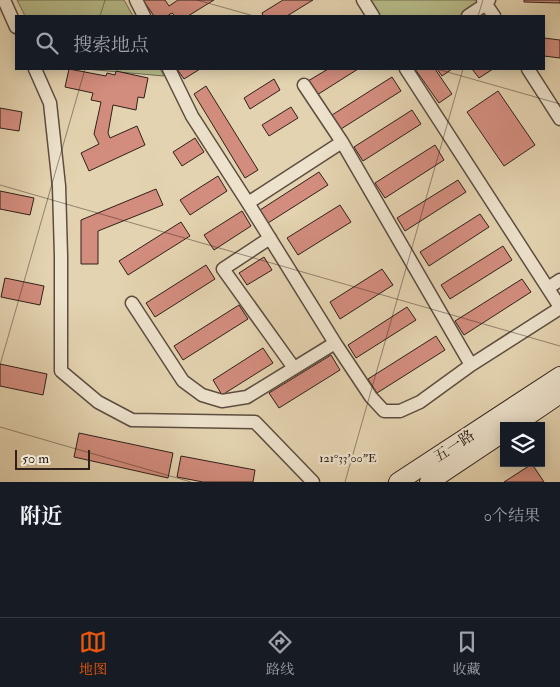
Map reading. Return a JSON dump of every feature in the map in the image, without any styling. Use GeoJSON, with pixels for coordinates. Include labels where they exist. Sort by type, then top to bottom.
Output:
{"type":"FeatureCollection","features":[{"type":"Feature","properties":{"kind":"main road","name":"五一路"},"geometry":{"type":"LineString","coordinates":[[398,482],[560,376]]}},
{"type":"Feature","properties":{"kind":"main road"},"geometry":{"type":"LineString","coordinates":[[518,422],[560,394]]}},
{"type":"Feature","properties":{"kind":"main road","name":"五一路"},"geometry":{"type":"LineString","coordinates":[[429,482],[500,435]]}},
{"type":"Feature","properties":{"kind":"street"},"geometry":{"type":"LineString","coordinates":[[4,0],[15,25]]}},
{"type":"Feature","properties":{"kind":"street"},"geometry":{"type":"LineString","coordinates":[[136,0],[144,15]]}},
{"type":"Feature","properties":{"kind":"street"},"geometry":{"type":"LineString","coordinates":[[363,0],[372,15]]}},
{"type":"Feature","properties":{"kind":"street"},"geometry":{"type":"LineString","coordinates":[[469,15],[486,1],[493,15]]}},
{"type":"Feature","properties":{"kind":"street"},"geometry":{"type":"LineString","coordinates":[[35,70],[50,103],[59,186],[61,371],[98,402],[132,420],[255,422],[313,482]]}},
{"type":"Feature","properties":{"kind":"street"},"geometry":{"type":"LineString","coordinates":[[169,70],[192,116],[370,398],[384,411],[400,410],[420,402],[470,365],[560,308],[407,70]]}},
{"type":"Feature","properties":{"kind":"street"},"geometry":{"type":"LineString","coordinates":[[529,70],[560,119]]}},
{"type":"Feature","properties":{"kind":"street"},"geometry":{"type":"LineString","coordinates":[[304,85],[342,142],[470,365]]}},
{"type":"Feature","properties":{"kind":"street"},"geometry":{"type":"LineString","coordinates":[[248,203],[342,142]]}},
{"type":"Feature","properties":{"kind":"street"},"geometry":{"type":"LineString","coordinates":[[270,238],[224,269],[294,368]]}},
{"type":"Feature","properties":{"kind":"street"},"geometry":{"type":"LineString","coordinates":[[548,288],[560,280]]}},
{"type":"Feature","properties":{"kind":"street"},"geometry":{"type":"LineString","coordinates":[[132,303],[183,381],[202,395],[222,401],[247,397],[335,342]]}},
{"type":"Feature","properties":{"kind":"green space"},"geometry":{"type":"Polygon","coordinates":[[[17,0],[124,0],[132,15],[24,15],[17,0]]]}},
{"type":"Feature","properties":{"kind":"green space"},"geometry":{"type":"Polygon","coordinates":[[[369,0],[477,0],[479,3],[461,15],[379,15],[369,0]]]}},
{"type":"Feature","properties":{"kind":"green space"},"geometry":{"type":"Polygon","coordinates":[[[96,70],[161,70],[164,76],[96,70]]]}},
{"type":"Feature","properties":{"kind":"building"},"geometry":{"type":"Polygon","coordinates":[[[143,0],[165,0],[169,6],[178,0],[214,0],[190,15],[174,15],[172,13],[169,15],[153,15],[143,0]]]}},
{"type":"Feature","properties":{"kind":"building"},"geometry":{"type":"Polygon","coordinates":[[[283,0],[313,0],[289,15],[263,15],[262,13],[283,0]]]}},
{"type":"Feature","properties":{"kind":"building"},"geometry":{"type":"Polygon","coordinates":[[[524,0],[560,0],[560,3],[524,2],[524,0]]]}},
{"type":"Feature","properties":{"kind":"building"},"geometry":{"type":"Polygon","coordinates":[[[545,38],[560,40],[560,58],[545,56],[545,38]]]}},
{"type":"Feature","properties":{"kind":"building"},"geometry":{"type":"Polygon","coordinates":[[[69,70],[106,76],[107,73],[115,75],[116,71],[148,78],[144,98],[138,97],[136,110],[113,105],[108,133],[110,138],[137,126],[145,145],[89,171],[81,153],[99,144],[94,134],[101,102],[91,100],[93,93],[65,87],[69,70]]]}},
{"type":"Feature","properties":{"kind":"building"},"geometry":{"type":"Polygon","coordinates":[[[178,70],[198,70],[184,79],[178,70]]]}},
{"type":"Feature","properties":{"kind":"building"},"geometry":{"type":"Polygon","coordinates":[[[326,70],[356,70],[317,95],[308,81],[326,70]]]}},
{"type":"Feature","properties":{"kind":"building"},"geometry":{"type":"Polygon","coordinates":[[[416,70],[436,70],[452,94],[439,103],[416,70]]]}},
{"type":"Feature","properties":{"kind":"building"},"geometry":{"type":"Polygon","coordinates":[[[438,70],[451,70],[442,76],[438,70]]]}},
{"type":"Feature","properties":{"kind":"building"},"geometry":{"type":"Polygon","coordinates":[[[473,70],[491,70],[479,78],[473,70]]]}},
{"type":"Feature","properties":{"kind":"building"},"geometry":{"type":"Polygon","coordinates":[[[392,77],[401,91],[341,129],[332,115],[392,77]]]}},
{"type":"Feature","properties":{"kind":"building"},"geometry":{"type":"Polygon","coordinates":[[[274,79],[280,90],[250,109],[244,98],[274,79]]]}},
{"type":"Feature","properties":{"kind":"building"},"geometry":{"type":"Polygon","coordinates":[[[206,86],[258,170],[245,178],[194,94],[206,86]]]}},
{"type":"Feature","properties":{"kind":"building"},"geometry":{"type":"Polygon","coordinates":[[[498,91],[535,145],[504,166],[467,112],[498,91]]]}},
{"type":"Feature","properties":{"kind":"building"},"geometry":{"type":"Polygon","coordinates":[[[291,107],[298,118],[269,136],[262,125],[291,107]]]}},
{"type":"Feature","properties":{"kind":"building"},"geometry":{"type":"Polygon","coordinates":[[[0,108],[22,112],[19,131],[0,128],[0,108]]]}},
{"type":"Feature","properties":{"kind":"building"},"geometry":{"type":"Polygon","coordinates":[[[412,110],[421,124],[363,161],[354,147],[412,110]]]}},
{"type":"Feature","properties":{"kind":"building"},"geometry":{"type":"Polygon","coordinates":[[[195,138],[204,152],[182,166],[173,152],[195,138]]]}},
{"type":"Feature","properties":{"kind":"building"},"geometry":{"type":"Polygon","coordinates":[[[435,145],[444,160],[385,198],[375,183],[435,145]]]}},
{"type":"Feature","properties":{"kind":"building"},"geometry":{"type":"Polygon","coordinates":[[[319,172],[328,185],[268,223],[260,210],[319,172]]]}},
{"type":"Feature","properties":{"kind":"building"},"geometry":{"type":"Polygon","coordinates":[[[218,176],[227,191],[190,215],[180,200],[218,176]]]}},
{"type":"Feature","properties":{"kind":"building"},"geometry":{"type":"Polygon","coordinates":[[[458,180],[466,192],[405,231],[397,218],[458,180]]]}},
{"type":"Feature","properties":{"kind":"building"},"geometry":{"type":"Polygon","coordinates":[[[156,189],[163,205],[98,231],[98,264],[81,264],[81,220],[156,189]]]}},
{"type":"Feature","properties":{"kind":"building"},"geometry":{"type":"Polygon","coordinates":[[[0,191],[34,198],[30,215],[0,209],[0,191]]]}},
{"type":"Feature","properties":{"kind":"building"},"geometry":{"type":"Polygon","coordinates":[[[340,205],[351,222],[298,255],[287,238],[340,205]]]}},
{"type":"Feature","properties":{"kind":"building"},"geometry":{"type":"Polygon","coordinates":[[[242,211],[251,226],[214,250],[204,235],[242,211]]]}},
{"type":"Feature","properties":{"kind":"building"},"geometry":{"type":"Polygon","coordinates":[[[480,214],[489,227],[429,266],[420,252],[480,214]]]}},
{"type":"Feature","properties":{"kind":"building"},"geometry":{"type":"Polygon","coordinates":[[[181,222],[190,236],[128,275],[119,261],[181,222]]]}},
{"type":"Feature","properties":{"kind":"building"},"geometry":{"type":"Polygon","coordinates":[[[503,246],[512,260],[450,299],[441,285],[503,246]]]}},
{"type":"Feature","properties":{"kind":"building"},"geometry":{"type":"Polygon","coordinates":[[[264,257],[272,270],[247,285],[239,273],[264,257]]]}},
{"type":"Feature","properties":{"kind":"building"},"geometry":{"type":"Polygon","coordinates":[[[206,265],[215,279],[155,317],[146,303],[206,265]]]}},
{"type":"Feature","properties":{"kind":"building"},"geometry":{"type":"Polygon","coordinates":[[[382,269],[393,285],[340,319],[330,302],[382,269]]]}},
{"type":"Feature","properties":{"kind":"building"},"geometry":{"type":"Polygon","coordinates":[[[5,278],[44,286],[40,305],[1,297],[5,278]]]}},
{"type":"Feature","properties":{"kind":"building"},"geometry":{"type":"Polygon","coordinates":[[[522,279],[531,292],[464,335],[455,321],[522,279]]]}},
{"type":"Feature","properties":{"kind":"building"},"geometry":{"type":"Polygon","coordinates":[[[239,305],[248,319],[183,360],[174,346],[239,305]]]}},
{"type":"Feature","properties":{"kind":"building"},"geometry":{"type":"Polygon","coordinates":[[[407,307],[416,320],[356,358],[348,345],[407,307]]]}},
{"type":"Feature","properties":{"kind":"building"},"geometry":{"type":"Polygon","coordinates":[[[436,336],[445,350],[377,393],[368,379],[436,336]]]}},
{"type":"Feature","properties":{"kind":"building"},"geometry":{"type":"Polygon","coordinates":[[[263,348],[273,363],[222,395],[213,380],[263,348]]]}},
{"type":"Feature","properties":{"kind":"building"},"geometry":{"type":"Polygon","coordinates":[[[331,355],[340,370],[279,408],[269,393],[331,355]]]}},
{"type":"Feature","properties":{"kind":"building"},"geometry":{"type":"Polygon","coordinates":[[[0,364],[47,374],[43,395],[0,386],[0,364]]]}},
{"type":"Feature","properties":{"kind":"building"},"geometry":{"type":"Polygon","coordinates":[[[79,433],[173,453],[168,478],[74,457],[79,433]]]}},
{"type":"Feature","properties":{"kind":"building"},"geometry":{"type":"Polygon","coordinates":[[[181,456],[255,470],[253,482],[203,482],[177,477],[181,456]]]}},
{"type":"Feature","properties":{"kind":"building"},"geometry":{"type":"Polygon","coordinates":[[[527,467],[534,467],[544,482],[504,482],[527,467]]]}}]}
